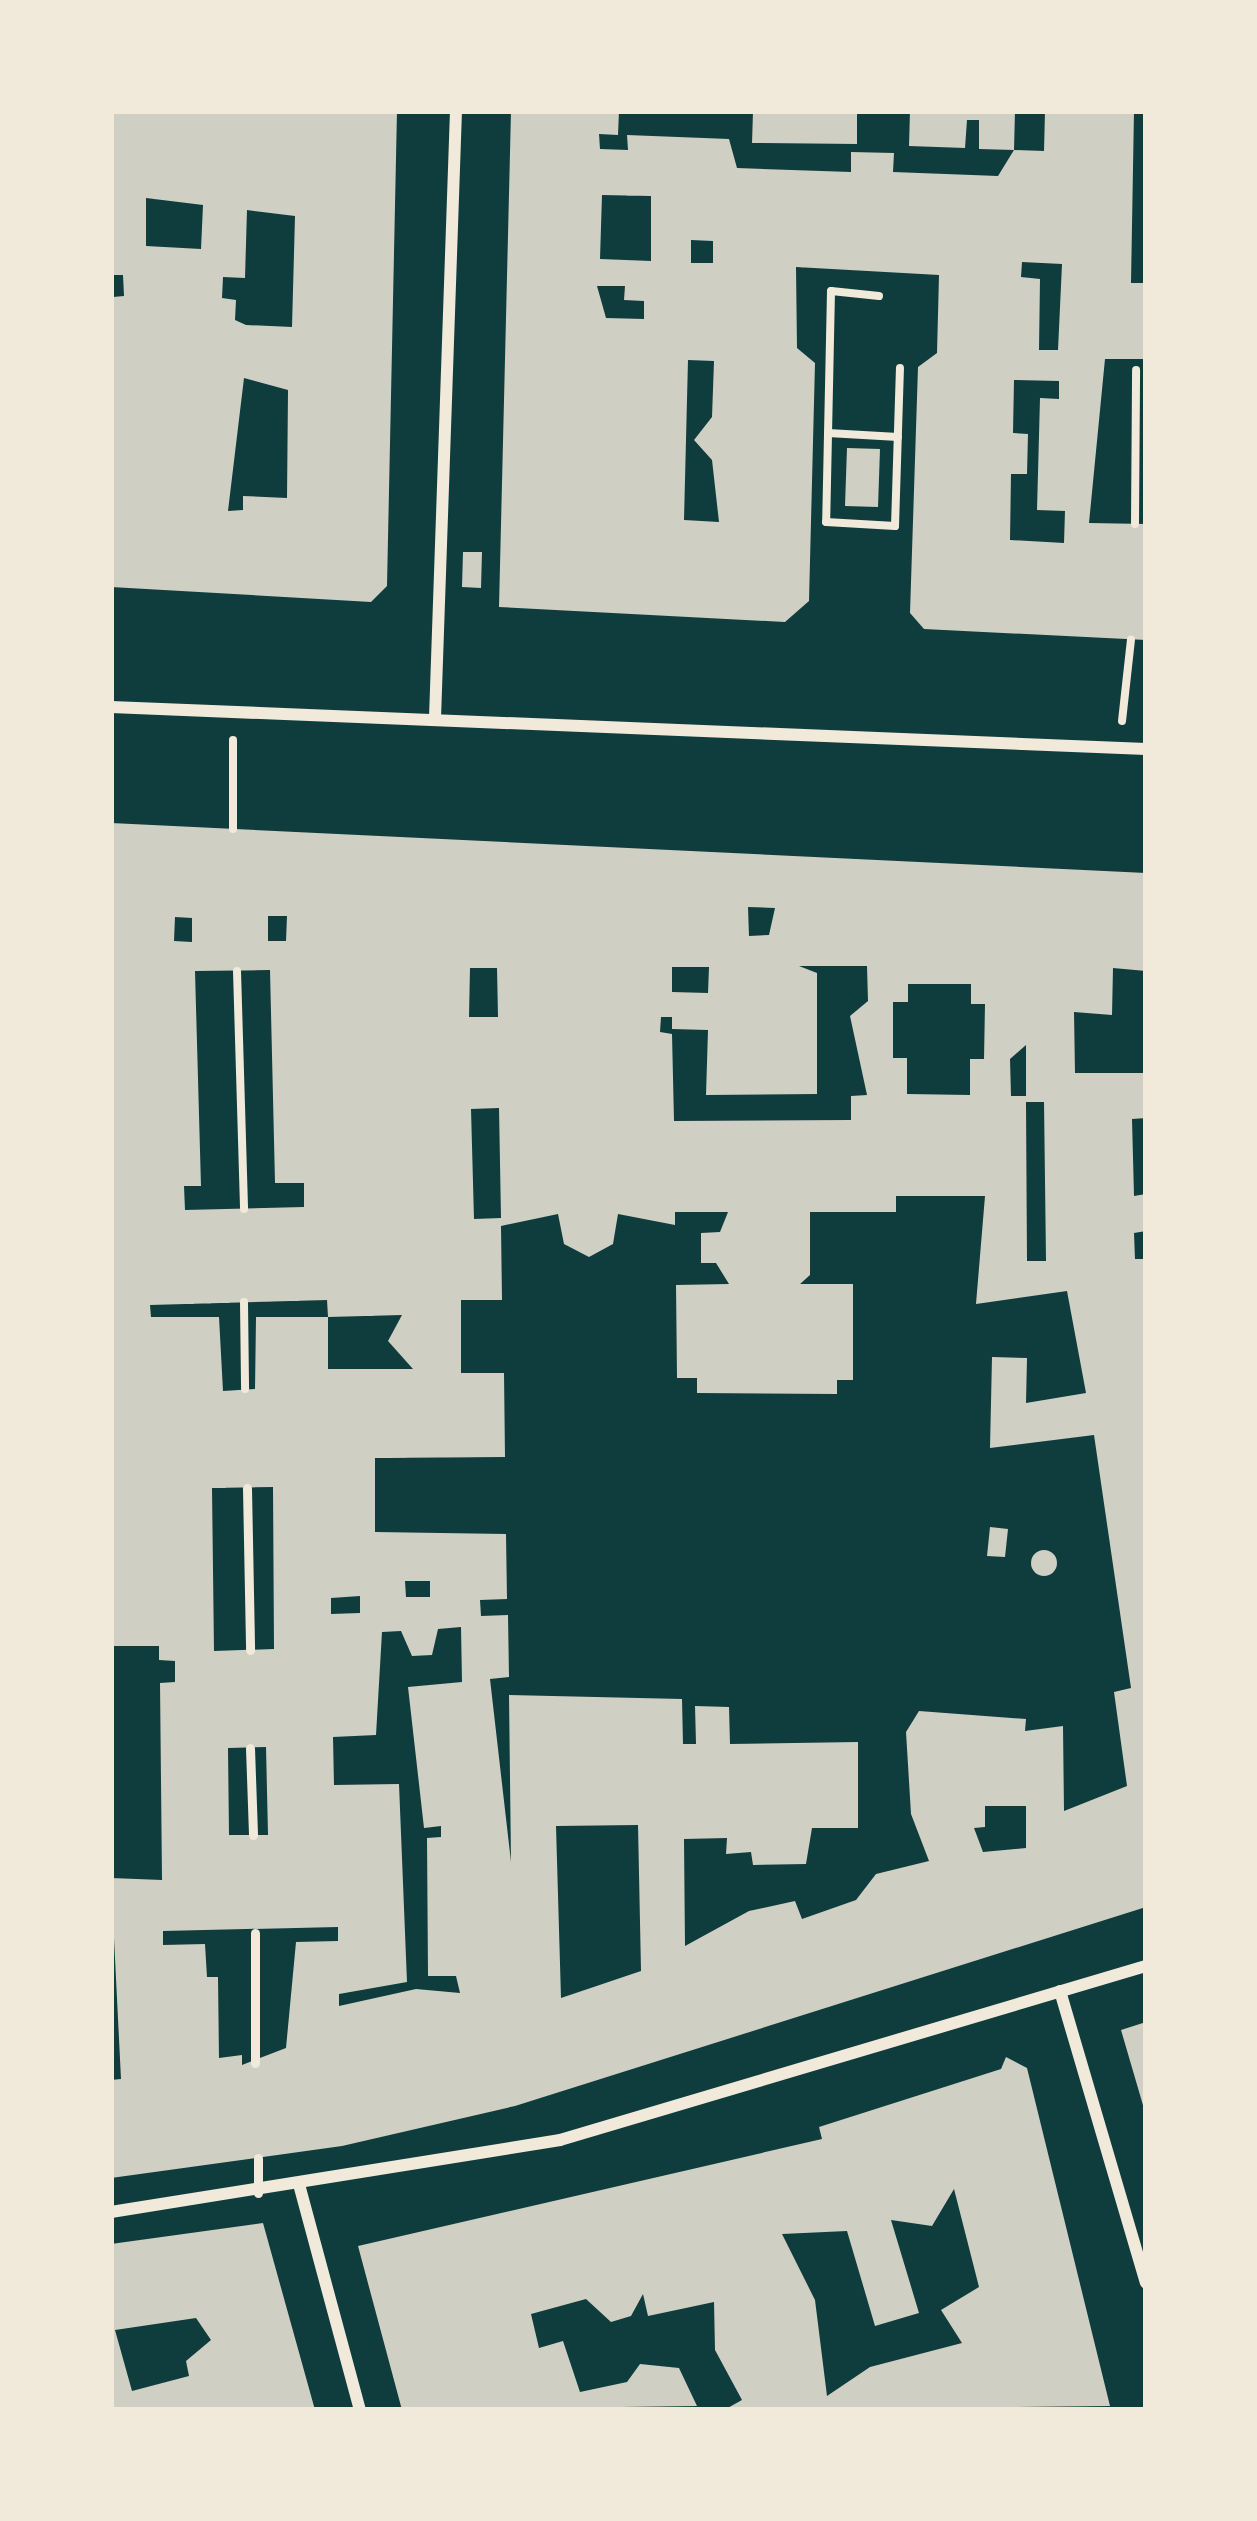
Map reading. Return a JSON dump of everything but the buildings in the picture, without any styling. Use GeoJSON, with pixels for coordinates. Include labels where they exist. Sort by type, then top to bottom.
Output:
{"type":"FeatureCollection","features":[{"type":"Feature","properties":{"kind":"street"},"geometry":{"type":"LineString","coordinates":[[435,718],[456,111]]}},
{"type":"Feature","properties":{"kind":"street"},"geometry":{"type":"LineString","coordinates":[[111,707],[1146,749]]}},
{"type":"Feature","properties":{"kind":"street"},"geometry":{"type":"LineString","coordinates":[[111,2212],[300,2188],[560,2140],[1146,1966]]}},
{"type":"Feature","properties":{"kind":"street"},"geometry":{"type":"LineString","coordinates":[[1060,1991],[1146,2283]]}},
{"type":"Feature","properties":{"kind":"street"},"geometry":{"type":"LineString","coordinates":[[300,2188],[360,2410]]}},
{"type":"Feature","properties":{"kind":"lane"},"geometry":{"type":"LineString","coordinates":[[247,1488],[250,1649]]}},
{"type":"Feature","properties":{"kind":"lane"},"geometry":{"type":"LineString","coordinates":[[250,1748],[253,1835]]}},
{"type":"Feature","properties":{"kind":"lane"},"geometry":{"type":"LineString","coordinates":[[254,1933],[255,2063]]}},
{"type":"Feature","properties":{"kind":"lane"},"geometry":{"type":"LineString","coordinates":[[258,2158],[258,2193]]}},
{"type":"Feature","properties":{"kind":"path"},"geometry":{"type":"LineString","coordinates":[[879,296],[831,292],[826,522],[895,526],[901,368]]}},
{"type":"Feature","properties":{"kind":"path"},"geometry":{"type":"LineString","coordinates":[[1136,370],[1136,524]]}},
{"type":"Feature","properties":{"kind":"path"},"geometry":{"type":"LineString","coordinates":[[828,433],[898,437]]}},
{"type":"Feature","properties":{"kind":"path"},"geometry":{"type":"LineString","coordinates":[[1118,748],[1131,639]]}},
{"type":"Feature","properties":{"kind":"path"},"geometry":{"type":"LineString","coordinates":[[232,714],[233,829]]}},
{"type":"Feature","properties":{"kind":"path"},"geometry":{"type":"LineString","coordinates":[[237,970],[244,1208]]}},
{"type":"Feature","properties":{"kind":"path"},"geometry":{"type":"LineString","coordinates":[[244,1302],[245,1389]]}}]}
